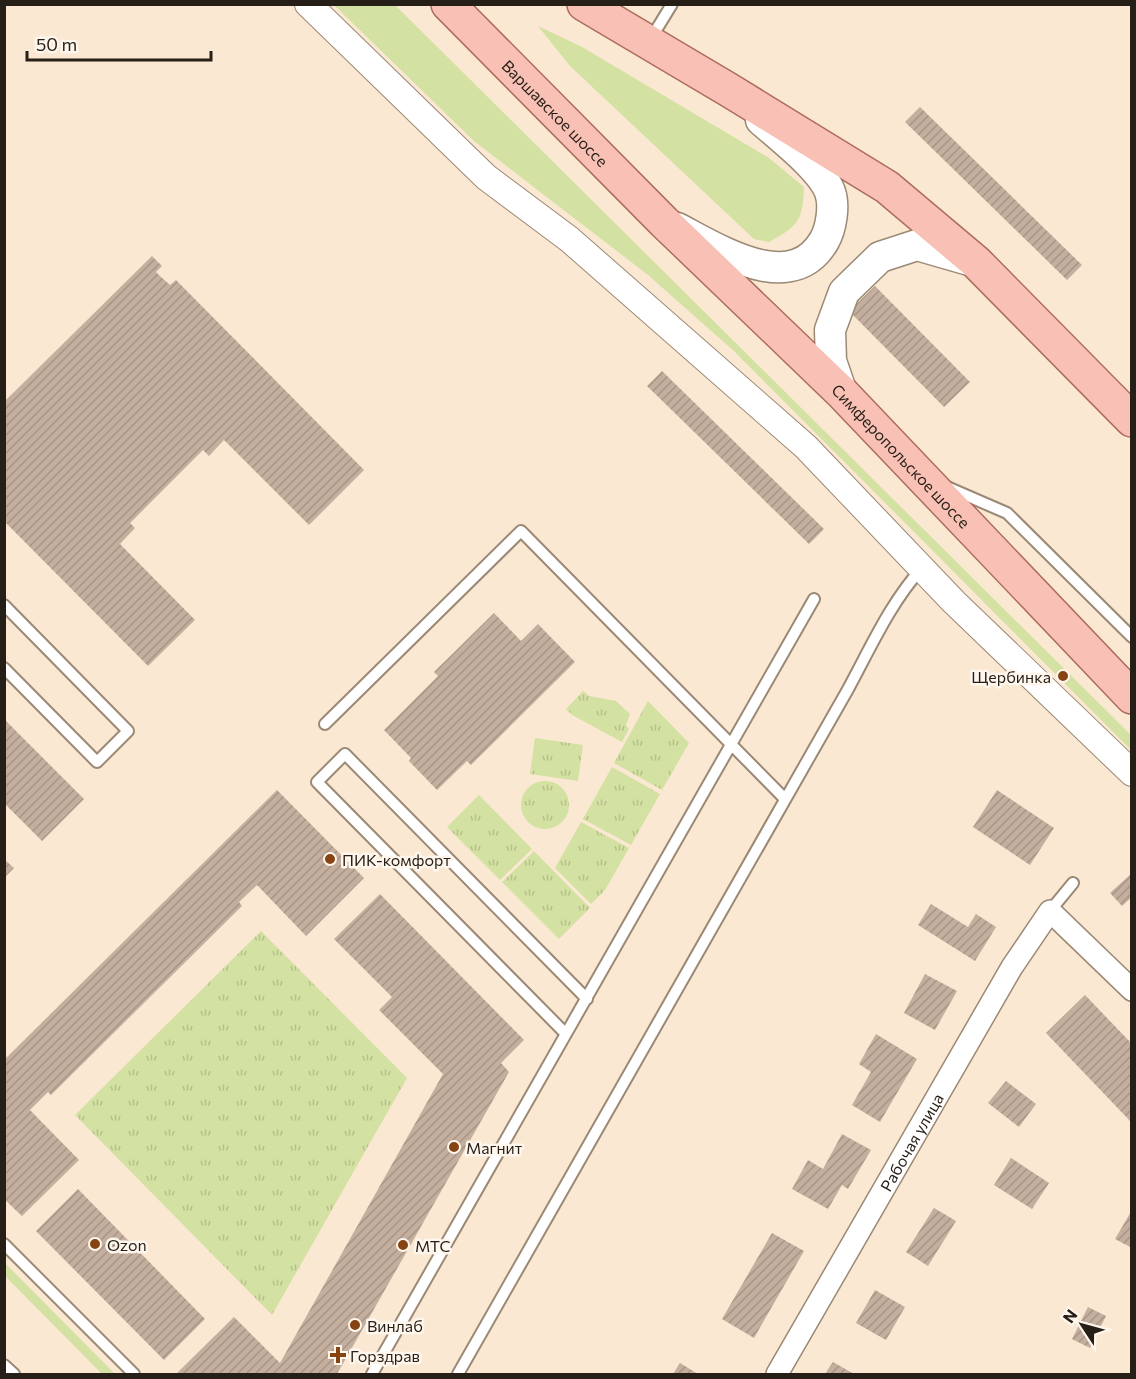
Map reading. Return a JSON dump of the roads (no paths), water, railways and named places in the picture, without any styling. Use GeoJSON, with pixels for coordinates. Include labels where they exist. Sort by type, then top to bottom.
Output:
{"type":"FeatureCollection","features":[{"type":"Feature","properties":{"kind":"main road","name":"Варшавское шоссе"},"geometry":{"type":"LineString","coordinates":[[448,4],[664,222]]}},
{"type":"Feature","properties":{"kind":"main road"},"geometry":{"type":"LineString","coordinates":[[584,4],[887,188],[975,262],[1131,420]]}},
{"type":"Feature","properties":{"kind":"main road"},"geometry":{"type":"LineString","coordinates":[[664,222],[733,257],[768,268],[790,267],[806,259],[819,248],[828,234],[831,211],[830,193],[818,172],[729,90]]}},
{"type":"Feature","properties":{"kind":"main road","name":"Симферопольское шоссе"},"geometry":{"type":"LineString","coordinates":[[664,222],[842,393],[1131,697]]}},
{"type":"Feature","properties":{"kind":"main road"},"geometry":{"type":"LineString","coordinates":[[842,393],[831,361],[830,330],[844,292],[858,278],[880,257],[917,245],[975,262]]}},
{"type":"Feature","properties":{"kind":"street"},"geometry":{"type":"LineString","coordinates":[[308,4],[486,177],[569,239],[806,447],[963,611],[1131,773]]}},
{"type":"Feature","properties":{"kind":"street"},"geometry":{"type":"LineString","coordinates":[[1050,910],[1131,990]]}},
{"type":"Feature","properties":{"kind":"street","name":"Рабочая улица"},"geometry":{"type":"LineString","coordinates":[[777,1374],[1012,967],[1050,910]]}},
{"type":"Feature","properties":{"kind":"lane"},"geometry":{"type":"LineString","coordinates":[[648,42],[672,4]]}},
{"type":"Feature","properties":{"kind":"lane"},"geometry":{"type":"LineString","coordinates":[[919,475],[1007,513],[1131,637]]}},
{"type":"Feature","properties":{"kind":"lane"},"geometry":{"type":"LineString","coordinates":[[325,724],[520,531],[785,800]]}},
{"type":"Feature","properties":{"kind":"lane"},"geometry":{"type":"LineString","coordinates":[[458,1374],[889,614],[907,584],[922,568]]}},
{"type":"Feature","properties":{"kind":"lane"},"geometry":{"type":"LineString","coordinates":[[372,1374],[814,599]]}},
{"type":"Feature","properties":{"kind":"lane"},"geometry":{"type":"LineString","coordinates":[[4,605],[128,731],[97,762],[4,668]]}},
{"type":"Feature","properties":{"kind":"lane"},"geometry":{"type":"LineString","coordinates":[[566,1034],[317,782],[345,754],[587,999]]}},
{"type":"Feature","properties":{"kind":"lane"},"geometry":{"type":"LineString","coordinates":[[1050,910],[1073,883]]}},
{"type":"Feature","properties":{"kind":"lane"},"geometry":{"type":"LineString","coordinates":[[4,1244],[134,1374]]}},
{"type":"Feature","properties":{"kind":"lane"},"geometry":{"type":"LineString","coordinates":[[4,1365],[14,1374]]}},
{"type":"Feature","properties":{"kind":"place","name":"Щербинка"},"geometry":{"type":"Point","coordinates":[1063,676]}},
{"type":"Feature","properties":{"kind":"place","name":"ПИК-комфорт"},"geometry":{"type":"Point","coordinates":[330,859]}},
{"type":"Feature","properties":{"kind":"place","name":"Магнит"},"geometry":{"type":"Point","coordinates":[454,1147]}},
{"type":"Feature","properties":{"kind":"place","name":"Ozon"},"geometry":{"type":"Point","coordinates":[95,1244]}},
{"type":"Feature","properties":{"kind":"place","name":"МТС"},"geometry":{"type":"Point","coordinates":[403,1245]}},
{"type":"Feature","properties":{"kind":"place","name":"Винлаб"},"geometry":{"type":"Point","coordinates":[355,1325]}},
{"type":"Feature","properties":{"kind":"place","name":"Горздрав"},"geometry":{"type":"Point","coordinates":[338,1355]}}]}
